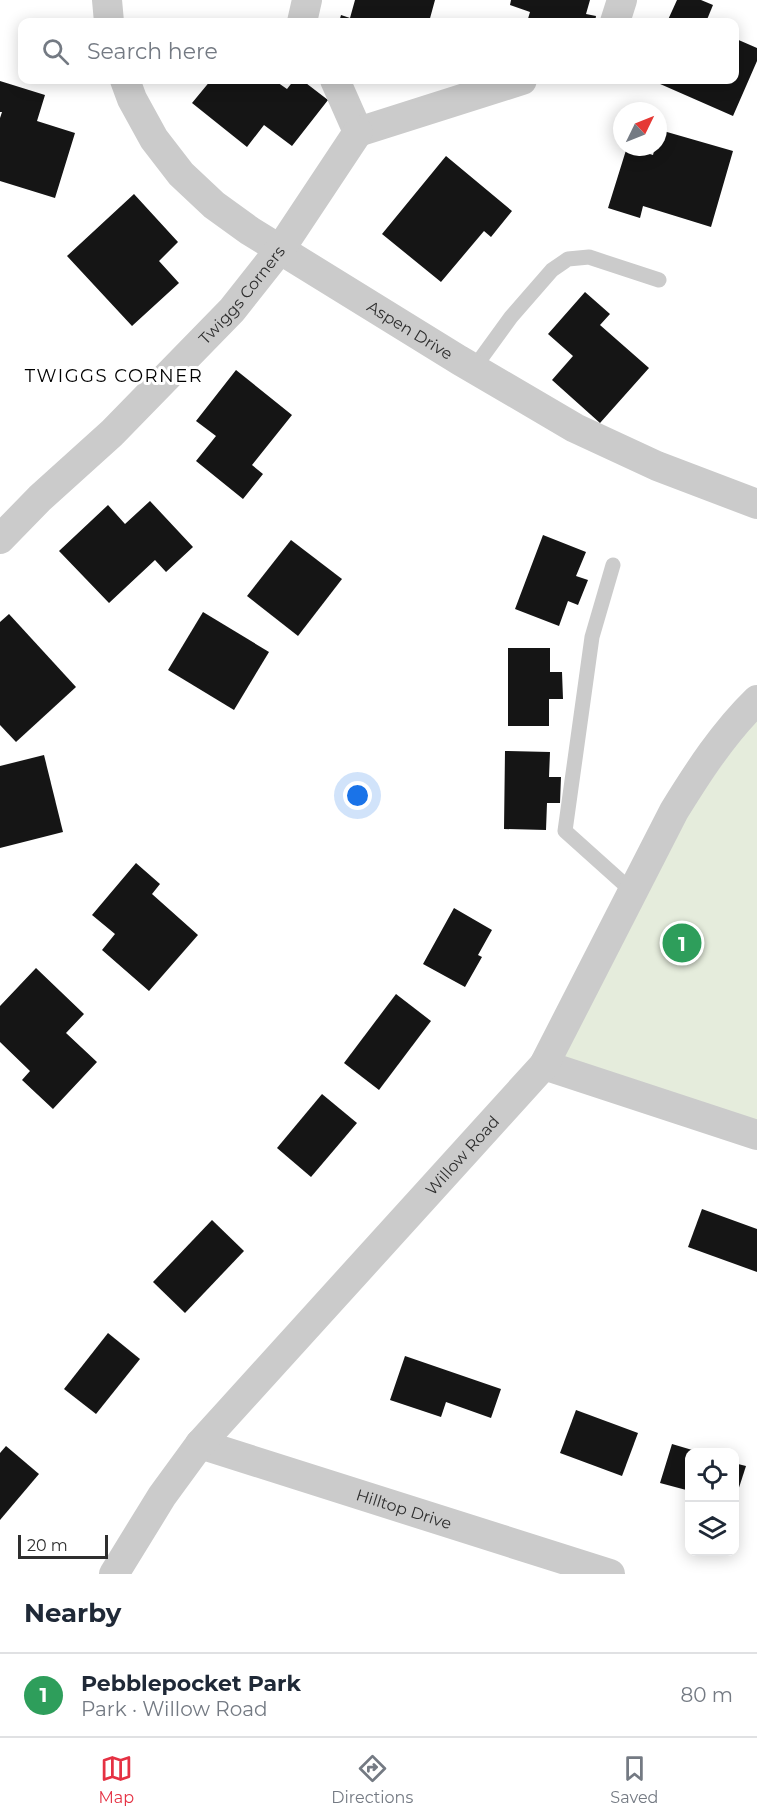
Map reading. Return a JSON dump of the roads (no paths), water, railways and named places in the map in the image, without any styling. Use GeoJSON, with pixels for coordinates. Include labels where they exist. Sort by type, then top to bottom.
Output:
{"type":"FeatureCollection","features":[{"type":"Feature","properties":{"kind":"street"},"geometry":{"type":"LineString","coordinates":[[106,0],[108,18]]}},
{"type":"Feature","properties":{"kind":"street"},"geometry":{"type":"LineString","coordinates":[[303,18],[307,0]]}},
{"type":"Feature","properties":{"kind":"street"},"geometry":{"type":"LineString","coordinates":[[616,18],[622,0]]}},
{"type":"Feature","properties":{"kind":"street","name":"Aspen Drive"},"geometry":{"type":"LineString","coordinates":[[126,84],[132,99],[154,138],[181,174],[214,205],[250,231],[575,428],[657,466],[757,504]]}},
{"type":"Feature","properties":{"kind":"street"},"geometry":{"type":"LineString","coordinates":[[337,84],[358,132],[509,84]]}},
{"type":"Feature","properties":{"kind":"street","name":"Twiggs Corners"},"geometry":{"type":"LineString","coordinates":[[0,539],[40,498],[112,433],[232,310],[281,248],[358,132]]}},
{"type":"Feature","properties":{"kind":"street","name":"Willow Road"},"geometry":{"type":"LineString","coordinates":[[114,1574],[162,1496],[200,1444],[544,1065],[674,811],[697,773],[724,737],[757,700]]}},
{"type":"Feature","properties":{"kind":"street"},"geometry":{"type":"LineString","coordinates":[[544,1065],[757,1135]]}},
{"type":"Feature","properties":{"kind":"street","name":"Hilltop Drive"},"geometry":{"type":"LineString","coordinates":[[200,1444],[610,1574]]}},
{"type":"Feature","properties":{"kind":"lane"},"geometry":{"type":"LineString","coordinates":[[474,368],[518,309],[552,270],[568,259],[589,257],[659,280]]}},
{"type":"Feature","properties":{"kind":"lane"},"geometry":{"type":"LineString","coordinates":[[613,565],[592,637],[565,831],[633,892]]}},
{"type":"Feature","properties":{"kind":"place","name":"Pebblepocket Park"},"geometry":{"type":"Point","coordinates":[682,943]}},
{"type":"Feature","properties":{"kind":"district","name":"TWIGGS CORNER"},"geometry":{"type":"Point","coordinates":[114,376]}}]}
